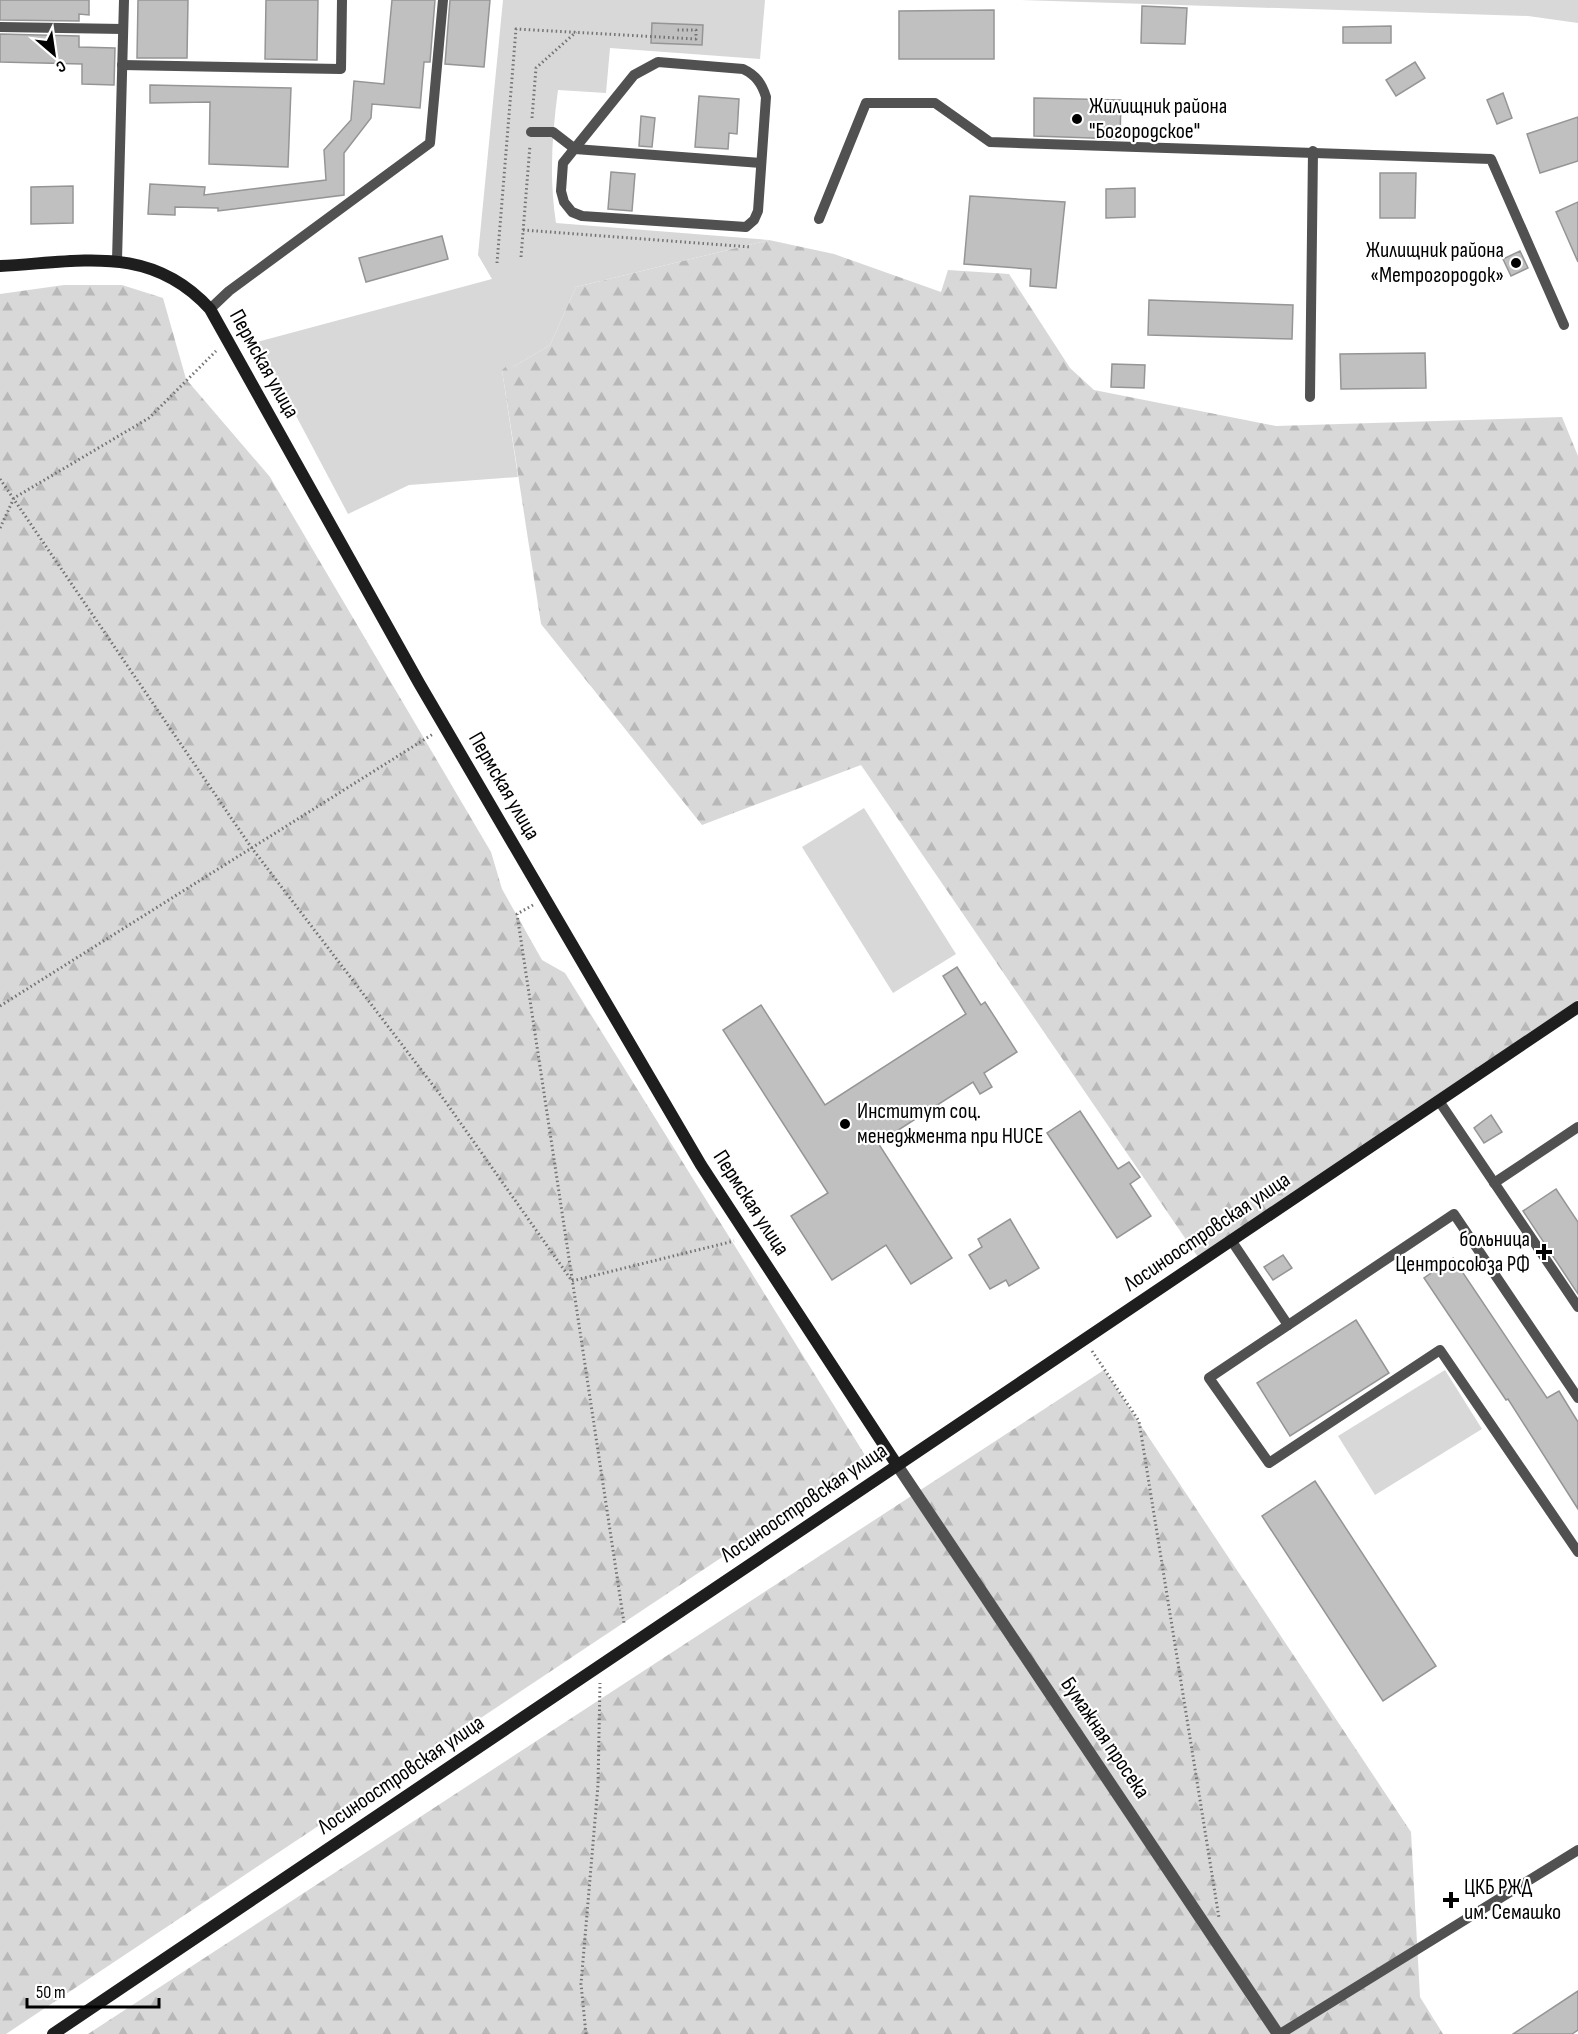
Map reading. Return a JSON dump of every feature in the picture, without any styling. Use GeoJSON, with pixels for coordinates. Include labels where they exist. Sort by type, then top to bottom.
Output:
{"type":"FeatureCollection","features":[{"type":"Feature","properties":{"kind":"street","name":"Пермская улица"},"geometry":{"type":"LineString","coordinates":[[0,266],[117,260],[161,270],[192,290],[210,309],[445,728],[701,1165],[897,1465]]}},
{"type":"Feature","properties":{"kind":"street","name":"Лосиноостровская улица"},"geometry":{"type":"LineString","coordinates":[[53,2034],[1578,1007]]}},
{"type":"Feature","properties":{"kind":"street","name":"Бумажная просека"},"geometry":{"type":"LineString","coordinates":[[897,1465],[1279,2034]]}},
{"type":"Feature","properties":{"kind":"lane"},"geometry":{"type":"LineString","coordinates":[[117,260],[124,0]]}},
{"type":"Feature","properties":{"kind":"lane"},"geometry":{"type":"LineString","coordinates":[[122,65],[341,69],[342,0]]}},
{"type":"Feature","properties":{"kind":"lane"},"geometry":{"type":"LineString","coordinates":[[210,309],[229,291],[430,142],[443,0]]}},
{"type":"Feature","properties":{"kind":"lane"},"geometry":{"type":"LineString","coordinates":[[0,27],[123,29]]}},
{"type":"Feature","properties":{"kind":"lane"},"geometry":{"type":"LineString","coordinates":[[658,62],[743,69],[754,76],[766,97],[761,163],[756,216],[750,224],[736,228],[576,214],[567,208],[561,191],[564,163],[634,75],[658,62]]}},
{"type":"Feature","properties":{"kind":"lane"},"geometry":{"type":"LineString","coordinates":[[819,219],[866,103],[935,104],[990,142],[1313,151],[1491,159],[1564,325]]}},
{"type":"Feature","properties":{"kind":"lane"},"geometry":{"type":"LineString","coordinates":[[531,132],[553,132],[575,149],[761,163]]}},
{"type":"Feature","properties":{"kind":"lane"},"geometry":{"type":"LineString","coordinates":[[1310,397],[1313,151]]}},
{"type":"Feature","properties":{"kind":"lane"},"geometry":{"type":"LineString","coordinates":[[1439,1101],[1578,1307]]}},
{"type":"Feature","properties":{"kind":"lane"},"geometry":{"type":"LineString","coordinates":[[1494,1183],[1578,1127]]}},
{"type":"Feature","properties":{"kind":"lane"},"geometry":{"type":"LineString","coordinates":[[1578,1398],[1454,1214],[1209,1378],[1269,1463],[1440,1350],[1578,1552]]}},
{"type":"Feature","properties":{"kind":"lane"},"geometry":{"type":"LineString","coordinates":[[1231,1240],[1288,1324]]}},
{"type":"Feature","properties":{"kind":"lane"},"geometry":{"type":"LineString","coordinates":[[1279,2034],[1578,1850]]}},
{"type":"Feature","properties":{"kind":"path"},"geometry":{"type":"LineString","coordinates":[[497,263],[516,28],[696,39],[696,30],[675,30]]}},
{"type":"Feature","properties":{"kind":"path"},"geometry":{"type":"LineString","coordinates":[[523,230],[751,247]]}},
{"type":"Feature","properties":{"kind":"path"},"geometry":{"type":"LineString","coordinates":[[0,528],[14,498],[149,418],[214,352],[225,336]]}},
{"type":"Feature","properties":{"kind":"path"},"geometry":{"type":"LineString","coordinates":[[0,479],[251,848],[445,1101],[572,1281]]}},
{"type":"Feature","properties":{"kind":"path"},"geometry":{"type":"LineString","coordinates":[[0,1006],[445,728]]}},
{"type":"Feature","properties":{"kind":"path"},"geometry":{"type":"LineString","coordinates":[[545,898],[517,914],[624,1623]]}},
{"type":"Feature","properties":{"kind":"path"},"geometry":{"type":"LineString","coordinates":[[572,1281],[748,1237]]}},
{"type":"Feature","properties":{"kind":"path"},"geometry":{"type":"LineString","coordinates":[[1085,1340],[1139,1421],[1220,1924]]}},
{"type":"Feature","properties":{"kind":"path"},"geometry":{"type":"LineString","coordinates":[[586,2034],[581,1984],[598,1785],[601,1666]]}},
{"type":"Feature","properties":{"kind":"green space"},"geometry":{"type":"Polygon","coordinates":[[[503,0],[765,0],[760,59],[610,48],[606,93],[558,90],[552,173],[556,223],[769,240],[576,287],[550,345],[513,367],[502,370],[518,477],[409,485],[348,514],[257,342],[492,279],[478,255],[503,0]]]}},
{"type":"Feature","properties":{"kind":"green space"},"geometry":{"type":"Polygon","coordinates":[[[1021,0],[1578,0],[1578,23],[1528,16],[1021,0]]]}},
{"type":"Feature","properties":{"kind":"green space"},"geometry":{"type":"Polygon","coordinates":[[[769,240],[834,254],[941,292],[948,270],[1009,274],[1070,368],[1094,390],[1276,426],[1562,417],[1578,456],[1578,1000],[1198,1257],[861,765],[702,825],[541,624],[502,370],[508,365],[513,367],[550,345],[576,287],[769,240]]]}},
{"type":"Feature","properties":{"kind":"green space"},"geometry":{"type":"Polygon","coordinates":[[[64,285],[122,285],[163,298],[186,379],[270,477],[491,852],[502,889],[542,960],[565,973],[868,1460],[6,2034],[0,2034],[0,294],[64,285]]]}},
{"type":"Feature","properties":{"kind":"green space"},"geometry":{"type":"Polygon","coordinates":[[[864,808],[956,954],[893,993],[802,847],[864,808]]]}},
{"type":"Feature","properties":{"kind":"green space"},"geometry":{"type":"Polygon","coordinates":[[[1104,1370],[1411,1832],[1420,1997],[1443,2034],[88,2034],[1104,1370]]]}},
{"type":"Feature","properties":{"kind":"green space"},"geometry":{"type":"Polygon","coordinates":[[[1445,1370],[1482,1429],[1375,1495],[1338,1436],[1445,1370]]]}},
{"type":"Feature","properties":{"kind":"building"},"geometry":{"type":"Polygon","coordinates":[[[0,0],[89,0],[89,15],[79,14],[79,21],[0,20],[0,0]]]}},
{"type":"Feature","properties":{"kind":"building"},"geometry":{"type":"Polygon","coordinates":[[[138,0],[188,0],[187,58],[137,58],[138,0]]]}},
{"type":"Feature","properties":{"kind":"building"},"geometry":{"type":"Polygon","coordinates":[[[266,0],[318,0],[317,60],[265,59],[266,0]]]}},
{"type":"Feature","properties":{"kind":"building"},"geometry":{"type":"Polygon","coordinates":[[[392,0],[435,0],[430,62],[424,62],[420,108],[372,104],[371,118],[344,153],[344,195],[218,211],[218,208],[175,207],[175,215],[148,214],[150,184],[205,187],[204,195],[326,180],[324,150],[351,120],[354,81],[384,84],[392,0]]]}},
{"type":"Feature","properties":{"kind":"building"},"geometry":{"type":"Polygon","coordinates":[[[450,0],[490,0],[484,67],[445,64],[450,0]]]}},
{"type":"Feature","properties":{"kind":"building"},"geometry":{"type":"Polygon","coordinates":[[[1142,6],[1187,8],[1185,44],[1141,43],[1142,6]]]}},
{"type":"Feature","properties":{"kind":"building"},"geometry":{"type":"Polygon","coordinates":[[[994,10],[994,59],[899,59],[899,11],[994,10]]]}},
{"type":"Feature","properties":{"kind":"building"},"geometry":{"type":"Polygon","coordinates":[[[652,23],[703,25],[702,45],[651,43],[652,23]]]}},
{"type":"Feature","properties":{"kind":"building"},"geometry":{"type":"Polygon","coordinates":[[[1391,26],[1391,43],[1343,43],[1343,27],[1391,26]]]}},
{"type":"Feature","properties":{"kind":"building"},"geometry":{"type":"Polygon","coordinates":[[[0,34],[79,36],[79,47],[115,48],[114,85],[82,84],[82,64],[0,62],[0,34]]]}},
{"type":"Feature","properties":{"kind":"building"},"geometry":{"type":"Polygon","coordinates":[[[1415,62],[1425,78],[1396,96],[1386,80],[1415,62]]]}},
{"type":"Feature","properties":{"kind":"building"},"geometry":{"type":"Polygon","coordinates":[[[150,85],[291,88],[288,167],[209,164],[210,102],[150,103],[150,85]]]}},
{"type":"Feature","properties":{"kind":"building"},"geometry":{"type":"Polygon","coordinates":[[[1503,93],[1512,118],[1497,124],[1487,100],[1503,93]]]}},
{"type":"Feature","properties":{"kind":"building"},"geometry":{"type":"Polygon","coordinates":[[[699,96],[739,99],[737,134],[729,133],[728,149],[695,147],[699,96]]]}},
{"type":"Feature","properties":{"kind":"building","name":"Жилищник района \"Богородское\""},"geometry":{"type":"Polygon","coordinates":[[[1034,98],[1121,100],[1120,139],[1034,136],[1034,98]]]}},
{"type":"Feature","properties":{"kind":"building"},"geometry":{"type":"Polygon","coordinates":[[[641,116],[655,118],[652,147],[639,146],[641,116]]]}},
{"type":"Feature","properties":{"kind":"building"},"geometry":{"type":"Polygon","coordinates":[[[1578,117],[1578,161],[1540,173],[1527,134],[1578,117]]]}},
{"type":"Feature","properties":{"kind":"building"},"geometry":{"type":"Polygon","coordinates":[[[611,172],[635,174],[632,211],[608,209],[611,172]]]}},
{"type":"Feature","properties":{"kind":"building"},"geometry":{"type":"Polygon","coordinates":[[[1380,173],[1416,173],[1415,218],[1380,218],[1380,173]]]}},
{"type":"Feature","properties":{"kind":"building"},"geometry":{"type":"Polygon","coordinates":[[[73,186],[73,223],[31,224],[31,187],[73,186]]]}},
{"type":"Feature","properties":{"kind":"building"},"geometry":{"type":"Polygon","coordinates":[[[1135,188],[1135,217],[1106,218],[1106,189],[1135,188]]]}},
{"type":"Feature","properties":{"kind":"building"},"geometry":{"type":"Polygon","coordinates":[[[970,196],[1065,202],[1056,288],[1030,286],[1031,269],[964,264],[970,196]]]}},
{"type":"Feature","properties":{"kind":"building"},"geometry":{"type":"Polygon","coordinates":[[[1578,202],[1578,262],[1556,212],[1578,202]]]}},
{"type":"Feature","properties":{"kind":"building"},"geometry":{"type":"Polygon","coordinates":[[[442,236],[448,259],[366,282],[359,258],[442,236]]]}},
{"type":"Feature","properties":{"kind":"building","name":"Жилищник района «Метрогородок»"},"geometry":{"type":"Polygon","coordinates":[[[1520,251],[1528,268],[1511,276],[1503,259],[1520,251]]]}},
{"type":"Feature","properties":{"kind":"building"},"geometry":{"type":"Polygon","coordinates":[[[1149,300],[1293,305],[1292,339],[1148,335],[1149,300]]]}},
{"type":"Feature","properties":{"kind":"building"},"geometry":{"type":"Polygon","coordinates":[[[1425,353],[1426,388],[1341,389],[1340,354],[1425,353]]]}},
{"type":"Feature","properties":{"kind":"building"},"geometry":{"type":"Polygon","coordinates":[[[1112,364],[1145,365],[1144,388],[1111,387],[1112,364]]]}},
{"type":"Feature","properties":{"kind":"building","name":"Институт соц. менеджмента при HUCE"},"geometry":{"type":"Polygon","coordinates":[[[957,967],[981,1005],[985,1002],[1017,1052],[984,1073],[992,1087],[980,1094],[973,1082],[878,1143],[952,1258],[911,1284],[886,1245],[832,1280],[791,1216],[828,1193],[723,1030],[761,1005],[825,1105],[966,1014],[943,976],[957,967]]]}},
{"type":"Feature","properties":{"kind":"building"},"geometry":{"type":"Polygon","coordinates":[[[1080,1111],[1118,1169],[1129,1162],[1140,1177],[1130,1184],[1151,1216],[1117,1238],[1047,1133],[1080,1111]]]}},
{"type":"Feature","properties":{"kind":"building"},"geometry":{"type":"Polygon","coordinates":[[[1491,1115],[1502,1132],[1484,1143],[1474,1128],[1491,1115]]]}},
{"type":"Feature","properties":{"kind":"building"},"geometry":{"type":"Polygon","coordinates":[[[1556,1189],[1578,1222],[1578,1294],[1523,1211],[1556,1189]]]}},
{"type":"Feature","properties":{"kind":"building"},"geometry":{"type":"Polygon","coordinates":[[[1010,1219],[1039,1268],[1009,1286],[1006,1280],[990,1289],[969,1255],[982,1247],[978,1239],[1010,1219]]]}},
{"type":"Feature","properties":{"kind":"building"},"geometry":{"type":"Polygon","coordinates":[[[1283,1255],[1292,1268],[1273,1280],[1264,1267],[1283,1255]]]}},
{"type":"Feature","properties":{"kind":"building"},"geometry":{"type":"Polygon","coordinates":[[[1453,1258],[1547,1398],[1559,1391],[1578,1422],[1578,1509],[1508,1399],[1506,1400],[1424,1278],[1453,1258]]]}},
{"type":"Feature","properties":{"kind":"building"},"geometry":{"type":"Polygon","coordinates":[[[1356,1320],[1389,1373],[1290,1436],[1257,1383],[1356,1320]]]}},
{"type":"Feature","properties":{"kind":"building"},"geometry":{"type":"Polygon","coordinates":[[[1315,1481],[1436,1666],[1383,1701],[1262,1516],[1315,1481]]]}},
{"type":"Feature","properties":{"kind":"building"},"geometry":{"type":"Polygon","coordinates":[[[1578,1991],[1578,2030],[1572,2034],[1513,2034],[1578,1991]]]}},
{"type":"Feature","properties":{"kind":"place","name":"Жилищник района \"Богородское\""},"geometry":{"type":"Point","coordinates":[1077,119]}},
{"type":"Feature","properties":{"kind":"place","name":"Жилищник района «Метрогородок»"},"geometry":{"type":"Point","coordinates":[1516,263]}},
{"type":"Feature","properties":{"kind":"place","name":"Институт соц. менеджмента при HUCE"},"geometry":{"type":"Point","coordinates":[845,1124]}},
{"type":"Feature","properties":{"kind":"place","name":"больница Центросоюза РФ"},"geometry":{"type":"Point","coordinates":[1544,1252]}},
{"type":"Feature","properties":{"kind":"place","name":"ЦКБ РЖД им. Семашко"},"geometry":{"type":"Point","coordinates":[1451,1900]}}]}
